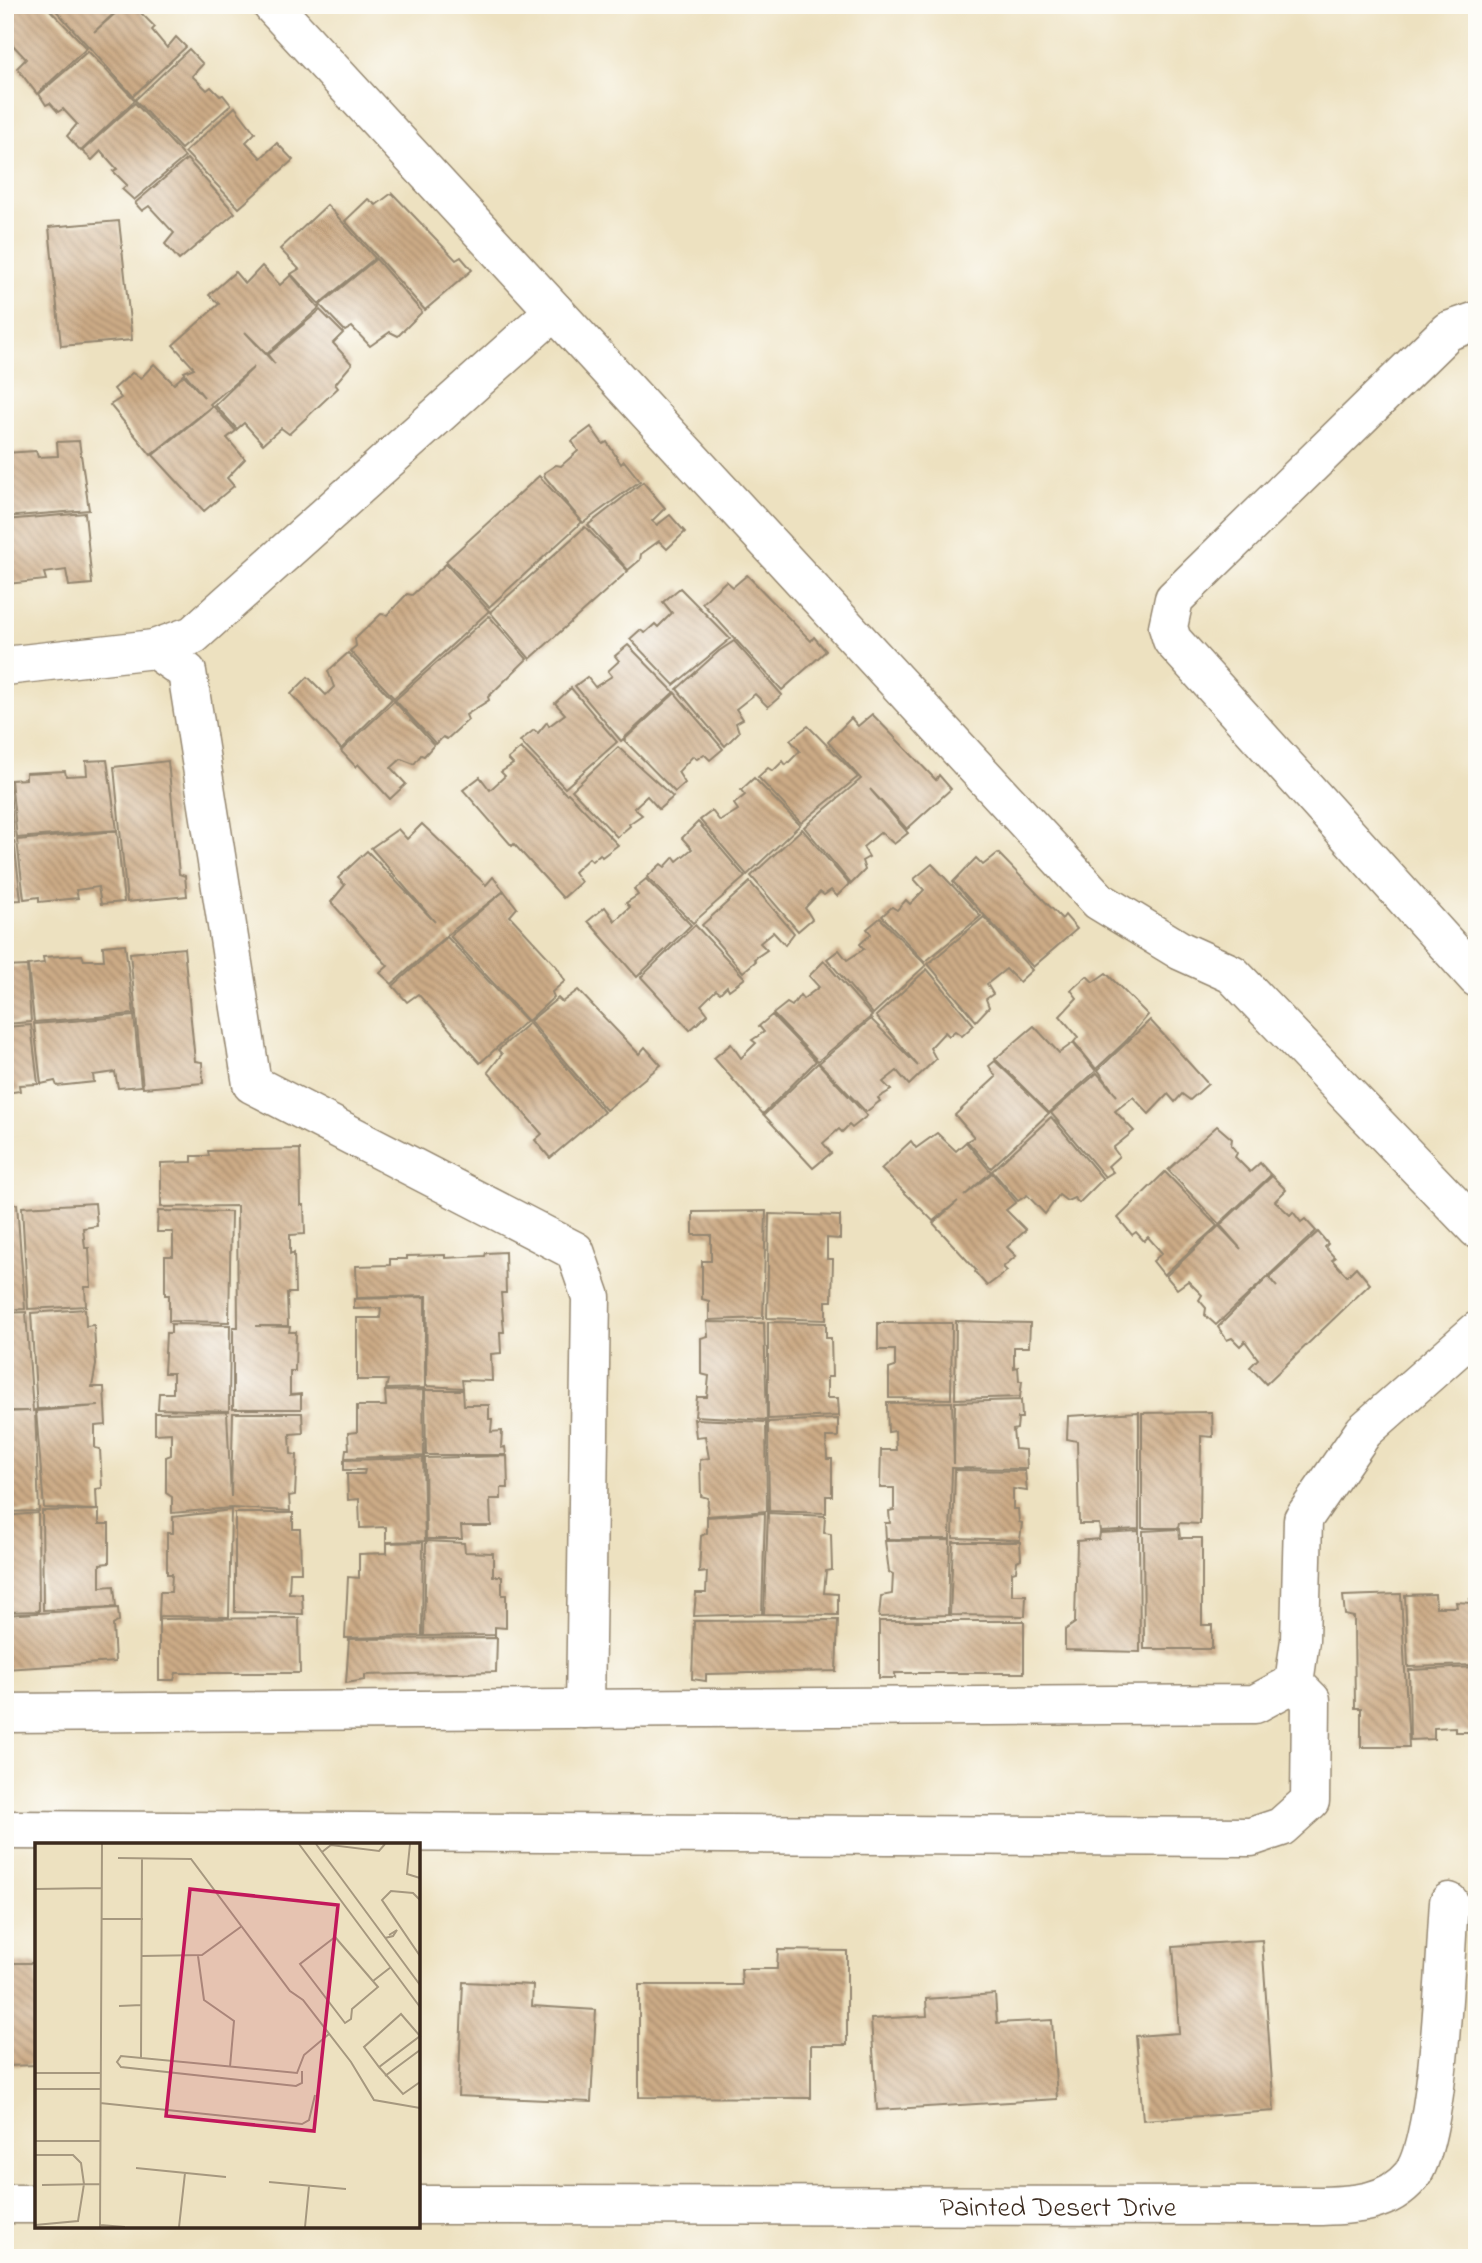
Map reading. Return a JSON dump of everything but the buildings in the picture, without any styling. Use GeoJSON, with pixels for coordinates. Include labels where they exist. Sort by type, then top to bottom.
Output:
{"type":"FeatureCollection","features":[{"type":"Feature","properties":{"kind":"street"},"geometry":{"type":"LineString","coordinates":[[272,5],[1099,901],[1181,951],[1232,974],[1477,1229]]}},
{"type":"Feature","properties":{"kind":"street"},"geometry":{"type":"LineString","coordinates":[[5,666],[154,649],[193,635],[554,311]]}},
{"type":"Feature","properties":{"kind":"street"},"geometry":{"type":"LineString","coordinates":[[1477,321],[1448,331],[1174,599],[1168,627],[1172,640],[1477,978]]}},
{"type":"Feature","properties":{"kind":"street"},"geometry":{"type":"LineString","coordinates":[[154,649],[187,672],[252,1084],[575,1251],[591,1297],[585,1709]]}},
{"type":"Feature","properties":{"kind":"street"},"geometry":{"type":"LineString","coordinates":[[1294,1683],[1300,1640],[1303,1519],[1364,1431],[1477,1331]]}},
{"type":"Feature","properties":{"kind":"street"},"geometry":{"type":"LineString","coordinates":[[5,1713],[1255,1704],[1294,1683]]}},
{"type":"Feature","properties":{"kind":"street"},"geometry":{"type":"LineString","coordinates":[[5,1830],[1251,1837],[1281,1828],[1310,1801],[1311,1700],[1294,1683]]}},
{"type":"Feature","properties":{"kind":"street","name":"Painted Desert Drive"},"geometry":{"type":"LineString","coordinates":[[420,2205],[1318,2206],[1374,2201],[1392,2192],[1411,2176],[1422,2157],[1429,2130],[1449,1902]]}},
{"type":"Feature","properties":{"kind":"street"},"geometry":{"type":"LineString","coordinates":[[5,2204],[35,2204]]}}]}
